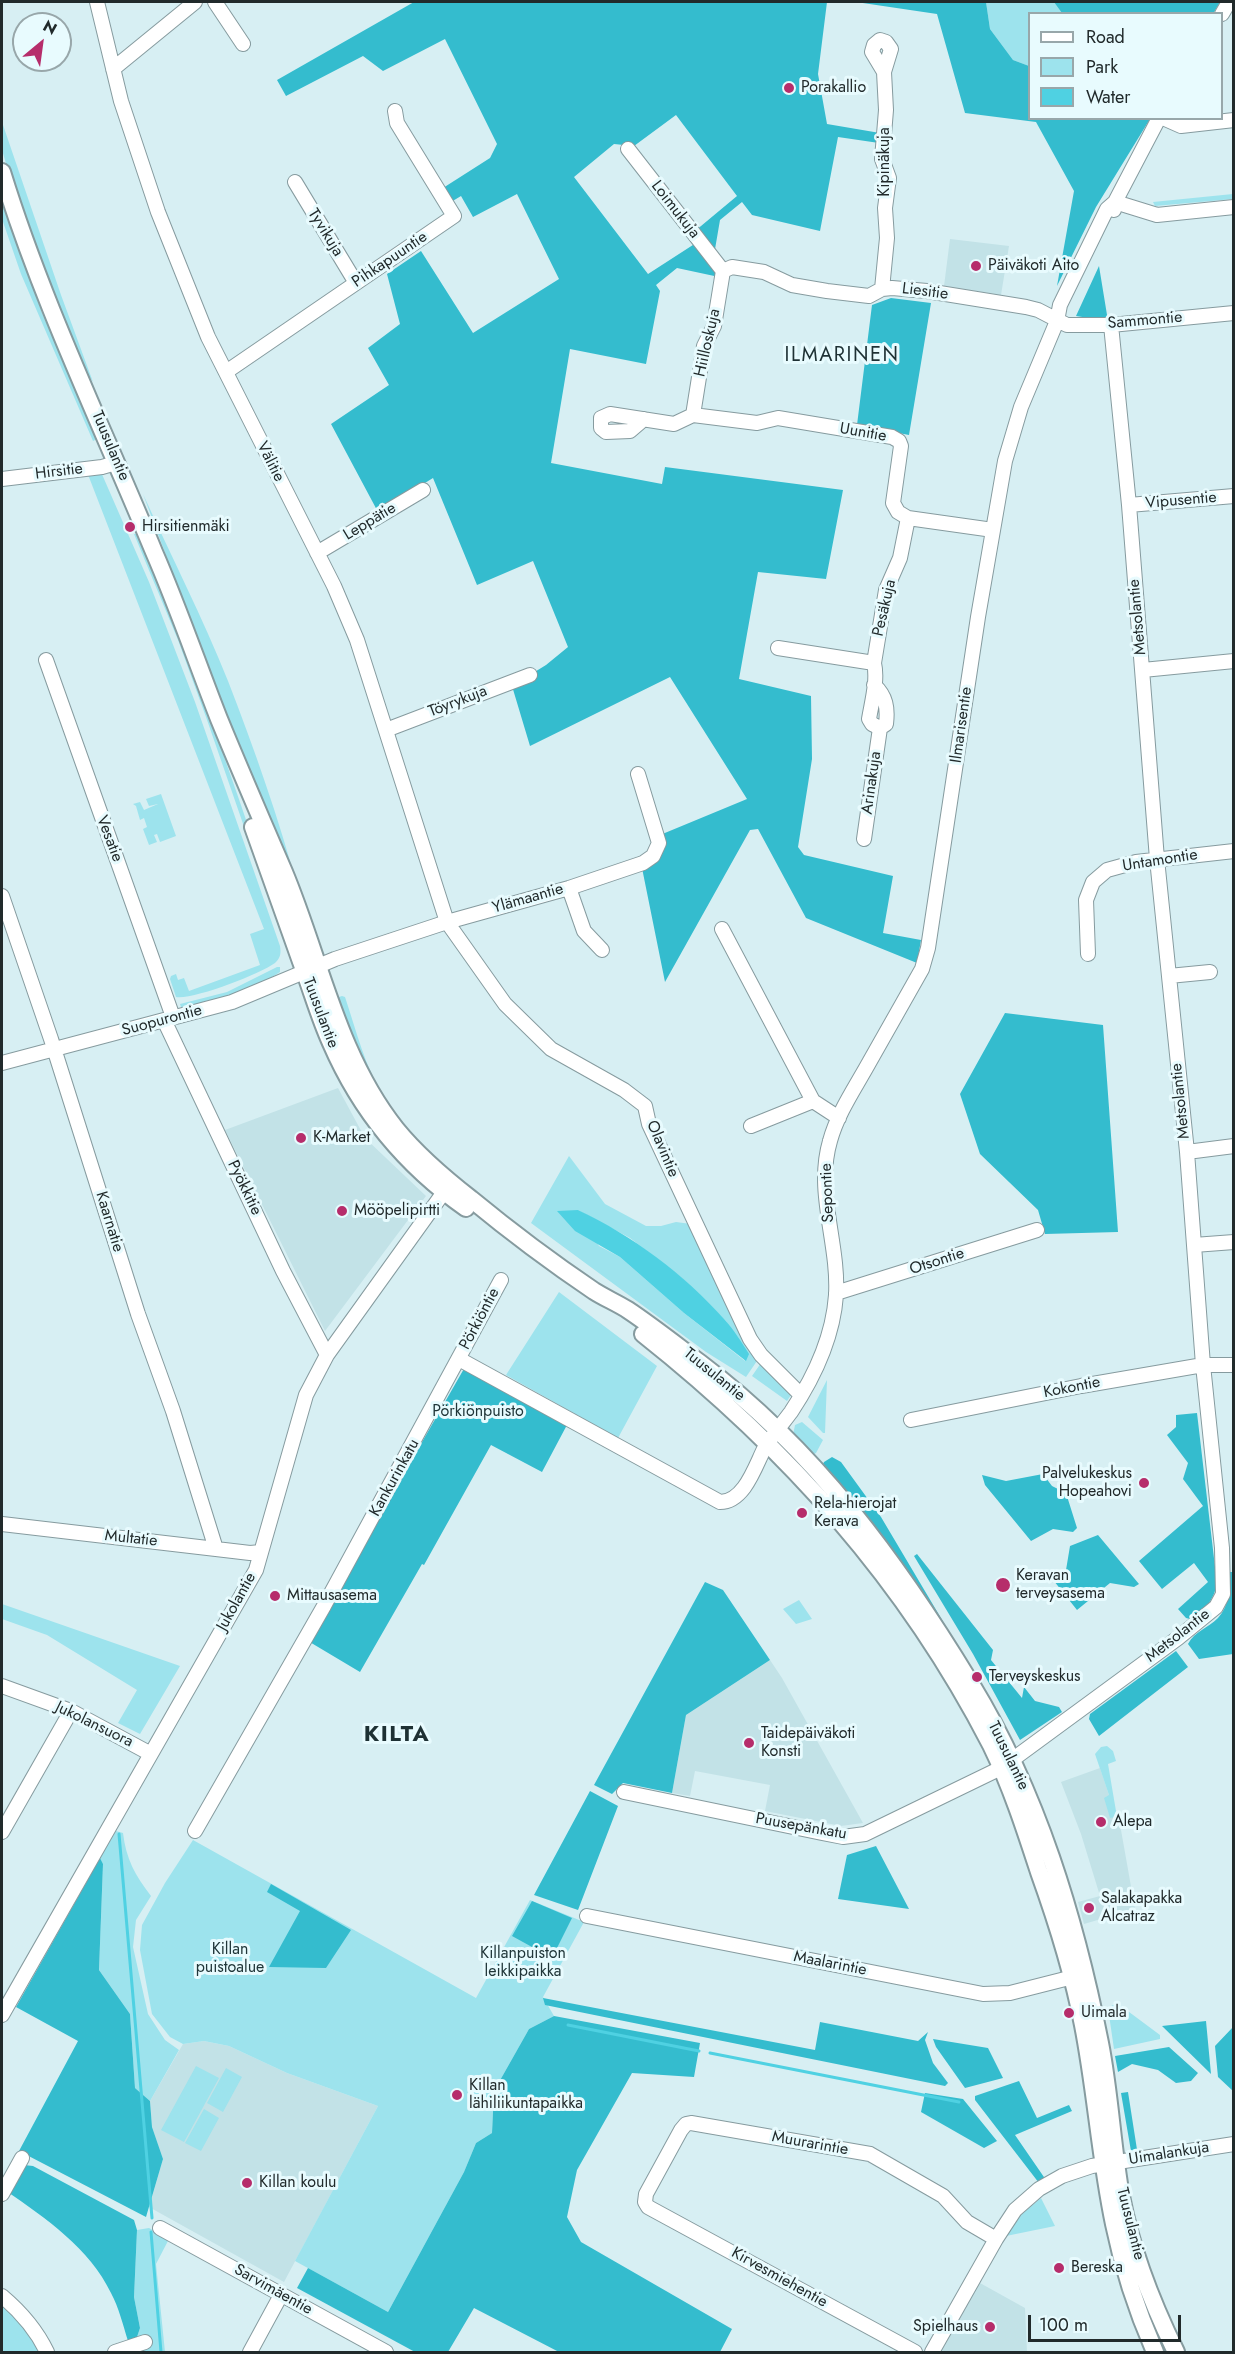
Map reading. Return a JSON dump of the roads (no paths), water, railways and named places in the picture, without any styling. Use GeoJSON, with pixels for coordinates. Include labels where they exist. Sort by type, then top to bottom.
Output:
{"type":"FeatureCollection","features":[{"type":"Feature","properties":{"kind":"main road","name":"Tuusulantie"},"geometry":{"type":"LineString","coordinates":[[2,172],[21,233],[47,302],[157,557],[220,720],[241,792],[312,969],[332,1045],[360,1098],[388,1139],[447,1188],[602,1297],[616,1313],[773,1436],[884,1575],[918,1623],[1007,1764],[1053,1862],[1071,1916],[1101,2049],[1114,2224],[1137,2310],[1155,2352]]}},
{"type":"Feature","properties":{"kind":"main road","name":"Tuusulantie"},"geometry":{"type":"LineString","coordinates":[[1007,1764],[1072,1977],[1111,2163],[1146,2285],[1176,2352]]}},
{"type":"Feature","properties":{"kind":"street","name":"Välitie"},"geometry":{"type":"LineString","coordinates":[[97,2],[121,101],[158,212],[204,328],[317,553],[357,640],[447,922]]}},
{"type":"Feature","properties":{"kind":"street"},"geometry":{"type":"LineString","coordinates":[[113,69],[195,2]]}},
{"type":"Feature","properties":{"kind":"street"},"geometry":{"type":"LineString","coordinates":[[215,2],[243,44]]}},
{"type":"Feature","properties":{"kind":"street","name":"Kipinäkuja"},"geometry":{"type":"LineString","coordinates":[[882,289],[886,238],[885,208],[889,178],[882,159],[886,110],[884,72]]}},
{"type":"Feature","properties":{"kind":"street","name":"Pihkapuuntie"},"geometry":{"type":"LineString","coordinates":[[226,372],[460,212],[397,123],[395,111]]}},
{"type":"Feature","properties":{"kind":"street","name":"Ilmarisentie"},"geometry":{"type":"LineString","coordinates":[[839,1118],[922,969],[928,948],[993,530],[1005,461],[1021,407],[1058,321],[1060,305],[1065,294],[1107,209],[1115,202],[1160,120]]}},
{"type":"Feature","properties":{"kind":"street"},"geometry":{"type":"LineString","coordinates":[[1166,120],[1181,126],[1233,120]]}},
{"type":"Feature","properties":{"kind":"street","name":"Loimukuja"},"geometry":{"type":"LineString","coordinates":[[628,149],[723,271]]}},
{"type":"Feature","properties":{"kind":"street","name":"Tyvikuja"},"geometry":{"type":"LineString","coordinates":[[295,182],[356,283]]}},
{"type":"Feature","properties":{"kind":"street"},"geometry":{"type":"LineString","coordinates":[[1115,202],[1157,214],[1233,207]]}},
{"type":"Feature","properties":{"kind":"street","name":"Liesitie"},"geometry":{"type":"LineString","coordinates":[[723,271],[732,267],[764,272],[792,285],[869,296],[882,289],[927,291],[1026,307],[1038,310],[1058,321]]}},
{"type":"Feature","properties":{"kind":"street","name":"Hiilloskuja"},"geometry":{"type":"LineString","coordinates":[[693,416],[704,346],[714,326],[723,271]]}},
{"type":"Feature","properties":{"kind":"street","name":"Sammontie"},"geometry":{"type":"LineString","coordinates":[[1058,321],[1067,325],[1111,325],[1233,313]]}},
{"type":"Feature","properties":{"kind":"street","name":"Metsolantie"},"geometry":{"type":"LineString","coordinates":[[1007,1764],[1178,1638],[1220,1601],[1223,1594],[1224,1576],[1203,1365],[1187,1152],[1157,859],[1129,505],[1111,325]]}},
{"type":"Feature","properties":{"kind":"street"},"geometry":{"type":"LineString","coordinates":[[644,419],[674,424],[693,416]]}},
{"type":"Feature","properties":{"kind":"street","name":"Uunitie"},"geometry":{"type":"LineString","coordinates":[[693,416],[757,423],[778,418],[892,437],[899,441],[901,446],[893,503],[898,512],[908,518]]}},
{"type":"Feature","properties":{"kind":"street","name":"Hirsitie"},"geometry":{"type":"LineString","coordinates":[[2,478],[102,467],[116,463]]}},
{"type":"Feature","properties":{"kind":"street","name":"Leppätie"},"geometry":{"type":"LineString","coordinates":[[317,553],[423,490]]}},
{"type":"Feature","properties":{"kind":"street","name":"Vipusentie"},"geometry":{"type":"LineString","coordinates":[[1129,505],[1233,496]]}},
{"type":"Feature","properties":{"kind":"street"},"geometry":{"type":"LineString","coordinates":[[908,518],[993,530]]}},
{"type":"Feature","properties":{"kind":"street","name":"Pesäkuja"},"geometry":{"type":"LineString","coordinates":[[880,728],[872,724],[869,719],[876,672],[874,663],[886,590],[900,558],[908,518]]}},
{"type":"Feature","properties":{"kind":"street"},"geometry":{"type":"LineString","coordinates":[[778,648],[874,663]]}},
{"type":"Feature","properties":{"kind":"street","name":"Vesatie"},"geometry":{"type":"LineString","coordinates":[[46,660],[168,1019]]}},
{"type":"Feature","properties":{"kind":"street"},"geometry":{"type":"LineString","coordinates":[[1143,670],[1233,661]]}},
{"type":"Feature","properties":{"kind":"street","name":"Töyrykuja"},"geometry":{"type":"LineString","coordinates":[[386,730],[530,675]]}},
{"type":"Feature","properties":{"kind":"street","name":"Arinakuja"},"geometry":{"type":"LineString","coordinates":[[864,839],[880,728]]}},
{"type":"Feature","properties":{"kind":"street","name":"Ylämaantie"},"geometry":{"type":"LineString","coordinates":[[312,969],[447,922],[569,888],[643,863],[653,856],[659,843],[638,774]]}},
{"type":"Feature","properties":{"kind":"street","name":"Untamontie"},"geometry":{"type":"LineString","coordinates":[[1088,954],[1086,900],[1093,882],[1107,870],[1136,862],[1233,851]]}},
{"type":"Feature","properties":{"kind":"street"},"geometry":{"type":"LineString","coordinates":[[569,888],[584,931],[602,950]]}},
{"type":"Feature","properties":{"kind":"street","name":"Kaarnatie"},"geometry":{"type":"LineString","coordinates":[[2,896],[54,1050],[138,1314],[177,1421],[216,1549]]}},
{"type":"Feature","properties":{"kind":"street","name":"Olavintie"},"geometry":{"type":"LineString","coordinates":[[447,922],[505,1004],[551,1049],[624,1090],[645,1106],[649,1124],[750,1339],[761,1355],[800,1394]]}},
{"type":"Feature","properties":{"kind":"street"},"geometry":{"type":"LineString","coordinates":[[722,929],[813,1101],[839,1118]]}},
{"type":"Feature","properties":{"kind":"street","name":"Suopurontie"},"geometry":{"type":"LineString","coordinates":[[2,1063],[232,1002],[312,969]]}},
{"type":"Feature","properties":{"kind":"street"},"geometry":{"type":"LineString","coordinates":[[1169,976],[1210,972]]}},
{"type":"Feature","properties":{"kind":"street","name":"Pyökkitie"},"geometry":{"type":"LineString","coordinates":[[168,1019],[283,1271],[327,1355]]}},
{"type":"Feature","properties":{"kind":"street"},"geometry":{"type":"LineString","coordinates":[[752,1126],[813,1101]]}},
{"type":"Feature","properties":{"kind":"street","name":"Sepontie"},"geometry":{"type":"LineString","coordinates":[[773,1436],[827,1345],[836,1293],[825,1197],[825,1162],[830,1140],[839,1118]]}},
{"type":"Feature","properties":{"kind":"street"},"geometry":{"type":"LineString","coordinates":[[1187,1152],[1233,1146]]}},
{"type":"Feature","properties":{"kind":"street","name":"Jukolantie"},"geometry":{"type":"LineString","coordinates":[[2,2015],[256,1570],[306,1395],[327,1355],[447,1188]]}},
{"type":"Feature","properties":{"kind":"street","name":"Otsontie"},"geometry":{"type":"LineString","coordinates":[[836,1293],[1037,1230]]}},
{"type":"Feature","properties":{"kind":"street"},"geometry":{"type":"LineString","coordinates":[[1194,1245],[1233,1242]]}},
{"type":"Feature","properties":{"kind":"street","name":"Pörkiöntie"},"geometry":{"type":"LineString","coordinates":[[459,1359],[501,1280]]}},
{"type":"Feature","properties":{"kind":"street"},"geometry":{"type":"LineString","coordinates":[[459,1359],[720,1502],[731,1500],[743,1489],[773,1436]]}},
{"type":"Feature","properties":{"kind":"street","name":"Kankurinkatu"},"geometry":{"type":"LineString","coordinates":[[195,1831],[336,1585],[459,1359]]}},
{"type":"Feature","properties":{"kind":"street","name":"Kokontie"},"geometry":{"type":"LineString","coordinates":[[911,1420],[1081,1386],[1203,1365],[1233,1365]]}},
{"type":"Feature","properties":{"kind":"street","name":"Multatie"},"geometry":{"type":"LineString","coordinates":[[2,1524],[250,1553],[261,1552]]}},
{"type":"Feature","properties":{"kind":"street","name":"Jukolansuora"},"geometry":{"type":"LineString","coordinates":[[2,1686],[71,1711],[151,1754]]}},
{"type":"Feature","properties":{"kind":"street"},"geometry":{"type":"LineString","coordinates":[[2,1832],[71,1711]]}},
{"type":"Feature","properties":{"kind":"street","name":"Puusepänkatu"},"geometry":{"type":"LineString","coordinates":[[624,1792],[843,1837],[873,1831],[1007,1764]]}},
{"type":"Feature","properties":{"kind":"street","name":"Maalarintie"},"geometry":{"type":"LineString","coordinates":[[587,1916],[983,1994],[1010,1993],[1072,1977]]}},
{"type":"Feature","properties":{"kind":"street","name":"Muurarintie"},"geometry":{"type":"LineString","coordinates":[[645,2202],[646,2193],[681,2130],[686,2124],[691,2123],[870,2154],[943,2196],[967,2222],[996,2239]]}},
{"type":"Feature","properties":{"kind":"street","name":"Uimalankuja"},"geometry":{"type":"LineString","coordinates":[[932,2352],[1015,2210],[1039,2189],[1062,2176],[1111,2163],[1233,2144]]}},
{"type":"Feature","properties":{"kind":"street"},"geometry":{"type":"LineString","coordinates":[[2,2194],[22,2158]]}},
{"type":"Feature","properties":{"kind":"street","name":"Kirvesmiehentie"},"geometry":{"type":"LineString","coordinates":[[645,2202],[648,2207],[915,2352]]}},
{"type":"Feature","properties":{"kind":"street","name":"Sarvimäentie"},"geometry":{"type":"LineString","coordinates":[[159,2228],[386,2352]]}},
{"type":"Feature","properties":{"kind":"street"},"geometry":{"type":"LineString","coordinates":[[250,2352],[281,2295]]}},
{"type":"Feature","properties":{"kind":"street"},"geometry":{"type":"LineString","coordinates":[[2,2296],[19,2311],[38,2334],[46,2352]]}},
{"type":"Feature","properties":{"kind":"street"},"geometry":{"type":"LineString","coordinates":[[115,2352],[145,2342]]}},
{"type":"Feature","properties":{"kind":"water"},"geometry":{"type":"Polygon","coordinates":[[[578,1210],[638,1244],[692,1287],[735,1332],[749,1354],[746,1361],[684,1313],[620,1257],[575,1231],[557,1211],[578,1210]]]}},
{"type":"Feature","properties":{"kind":"waterway"},"geometry":{"type":"LineString","coordinates":[[119,1834],[152,2218]]}},
{"type":"Feature","properties":{"kind":"waterway"},"geometry":{"type":"LineString","coordinates":[[568,2025],[699,2051]]}},
{"type":"Feature","properties":{"kind":"waterway"},"geometry":{"type":"LineString","coordinates":[[710,2053],[959,2102]]}},
{"type":"Feature","properties":{"kind":"waterway"},"geometry":{"type":"LineString","coordinates":[[151,2232],[161,2352]]}},
{"type":"Feature","properties":{"kind":"place","name":"Porakallio"},"geometry":{"type":"Point","coordinates":[789,88]}},
{"type":"Feature","properties":{"kind":"place","name":"Päiväkoti Aito"},"geometry":{"type":"Point","coordinates":[976,266]}},
{"type":"Feature","properties":{"kind":"place","name":"Hirsitienmäki"},"geometry":{"type":"Point","coordinates":[130,527]}},
{"type":"Feature","properties":{"kind":"place","name":"K-Market"},"geometry":{"type":"Point","coordinates":[301,1138]}},
{"type":"Feature","properties":{"kind":"place","name":"Mööpelipirtti"},"geometry":{"type":"Point","coordinates":[342,1211]}},
{"type":"Feature","properties":{"kind":"place","name":"Palvelukeskus Hopeahovi"},"geometry":{"type":"Point","coordinates":[1144,1483]}},
{"type":"Feature","properties":{"kind":"place","name":"Rela-hierojat Kerava"},"geometry":{"type":"Point","coordinates":[802,1513]}},
{"type":"Feature","properties":{"kind":"place","name":"Keravan terveysasema"},"geometry":{"type":"Point","coordinates":[1003,1585]}},
{"type":"Feature","properties":{"kind":"place","name":"Mittausasema"},"geometry":{"type":"Point","coordinates":[275,1596]}},
{"type":"Feature","properties":{"kind":"place","name":"Terveyskeskus"},"geometry":{"type":"Point","coordinates":[977,1677]}},
{"type":"Feature","properties":{"kind":"place","name":"Taidepäiväkoti Konsti"},"geometry":{"type":"Point","coordinates":[749,1743]}},
{"type":"Feature","properties":{"kind":"place","name":"Alepa"},"geometry":{"type":"Point","coordinates":[1101,1822]}},
{"type":"Feature","properties":{"kind":"place","name":"Salakapakka Alcatraz"},"geometry":{"type":"Point","coordinates":[1089,1908]}},
{"type":"Feature","properties":{"kind":"place","name":"Uimala"},"geometry":{"type":"Point","coordinates":[1069,2013]}},
{"type":"Feature","properties":{"kind":"place","name":"Killan lähiliikuntapaikka"},"geometry":{"type":"Point","coordinates":[457,2095]}},
{"type":"Feature","properties":{"kind":"place","name":"Killan koulu"},"geometry":{"type":"Point","coordinates":[247,2183]}},
{"type":"Feature","properties":{"kind":"place","name":"Bereska"},"geometry":{"type":"Point","coordinates":[1059,2268]}},
{"type":"Feature","properties":{"kind":"place","name":"Spielhaus"},"geometry":{"type":"Point","coordinates":[990,2327]}},
{"type":"Feature","properties":{"kind":"district","name":"ILMARINEN"},"geometry":{"type":"Point","coordinates":[842,356]}},
{"type":"Feature","properties":{"kind":"district","name":"KILTA"},"geometry":{"type":"Point","coordinates":[397,1736]}},
{"type":"Feature","properties":{"kind":"park label","name":"Pörkiönpuisto"},"geometry":{"type":"Point","coordinates":[478,1412]}},
{"type":"Feature","properties":{"kind":"park label","name":"Killan puistoalue"},"geometry":{"type":"Point","coordinates":[230,1959]}},
{"type":"Feature","properties":{"kind":"park label","name":"Killanpuiston leikkipaikka"},"geometry":{"type":"Point","coordinates":[523,1963]}}]}
